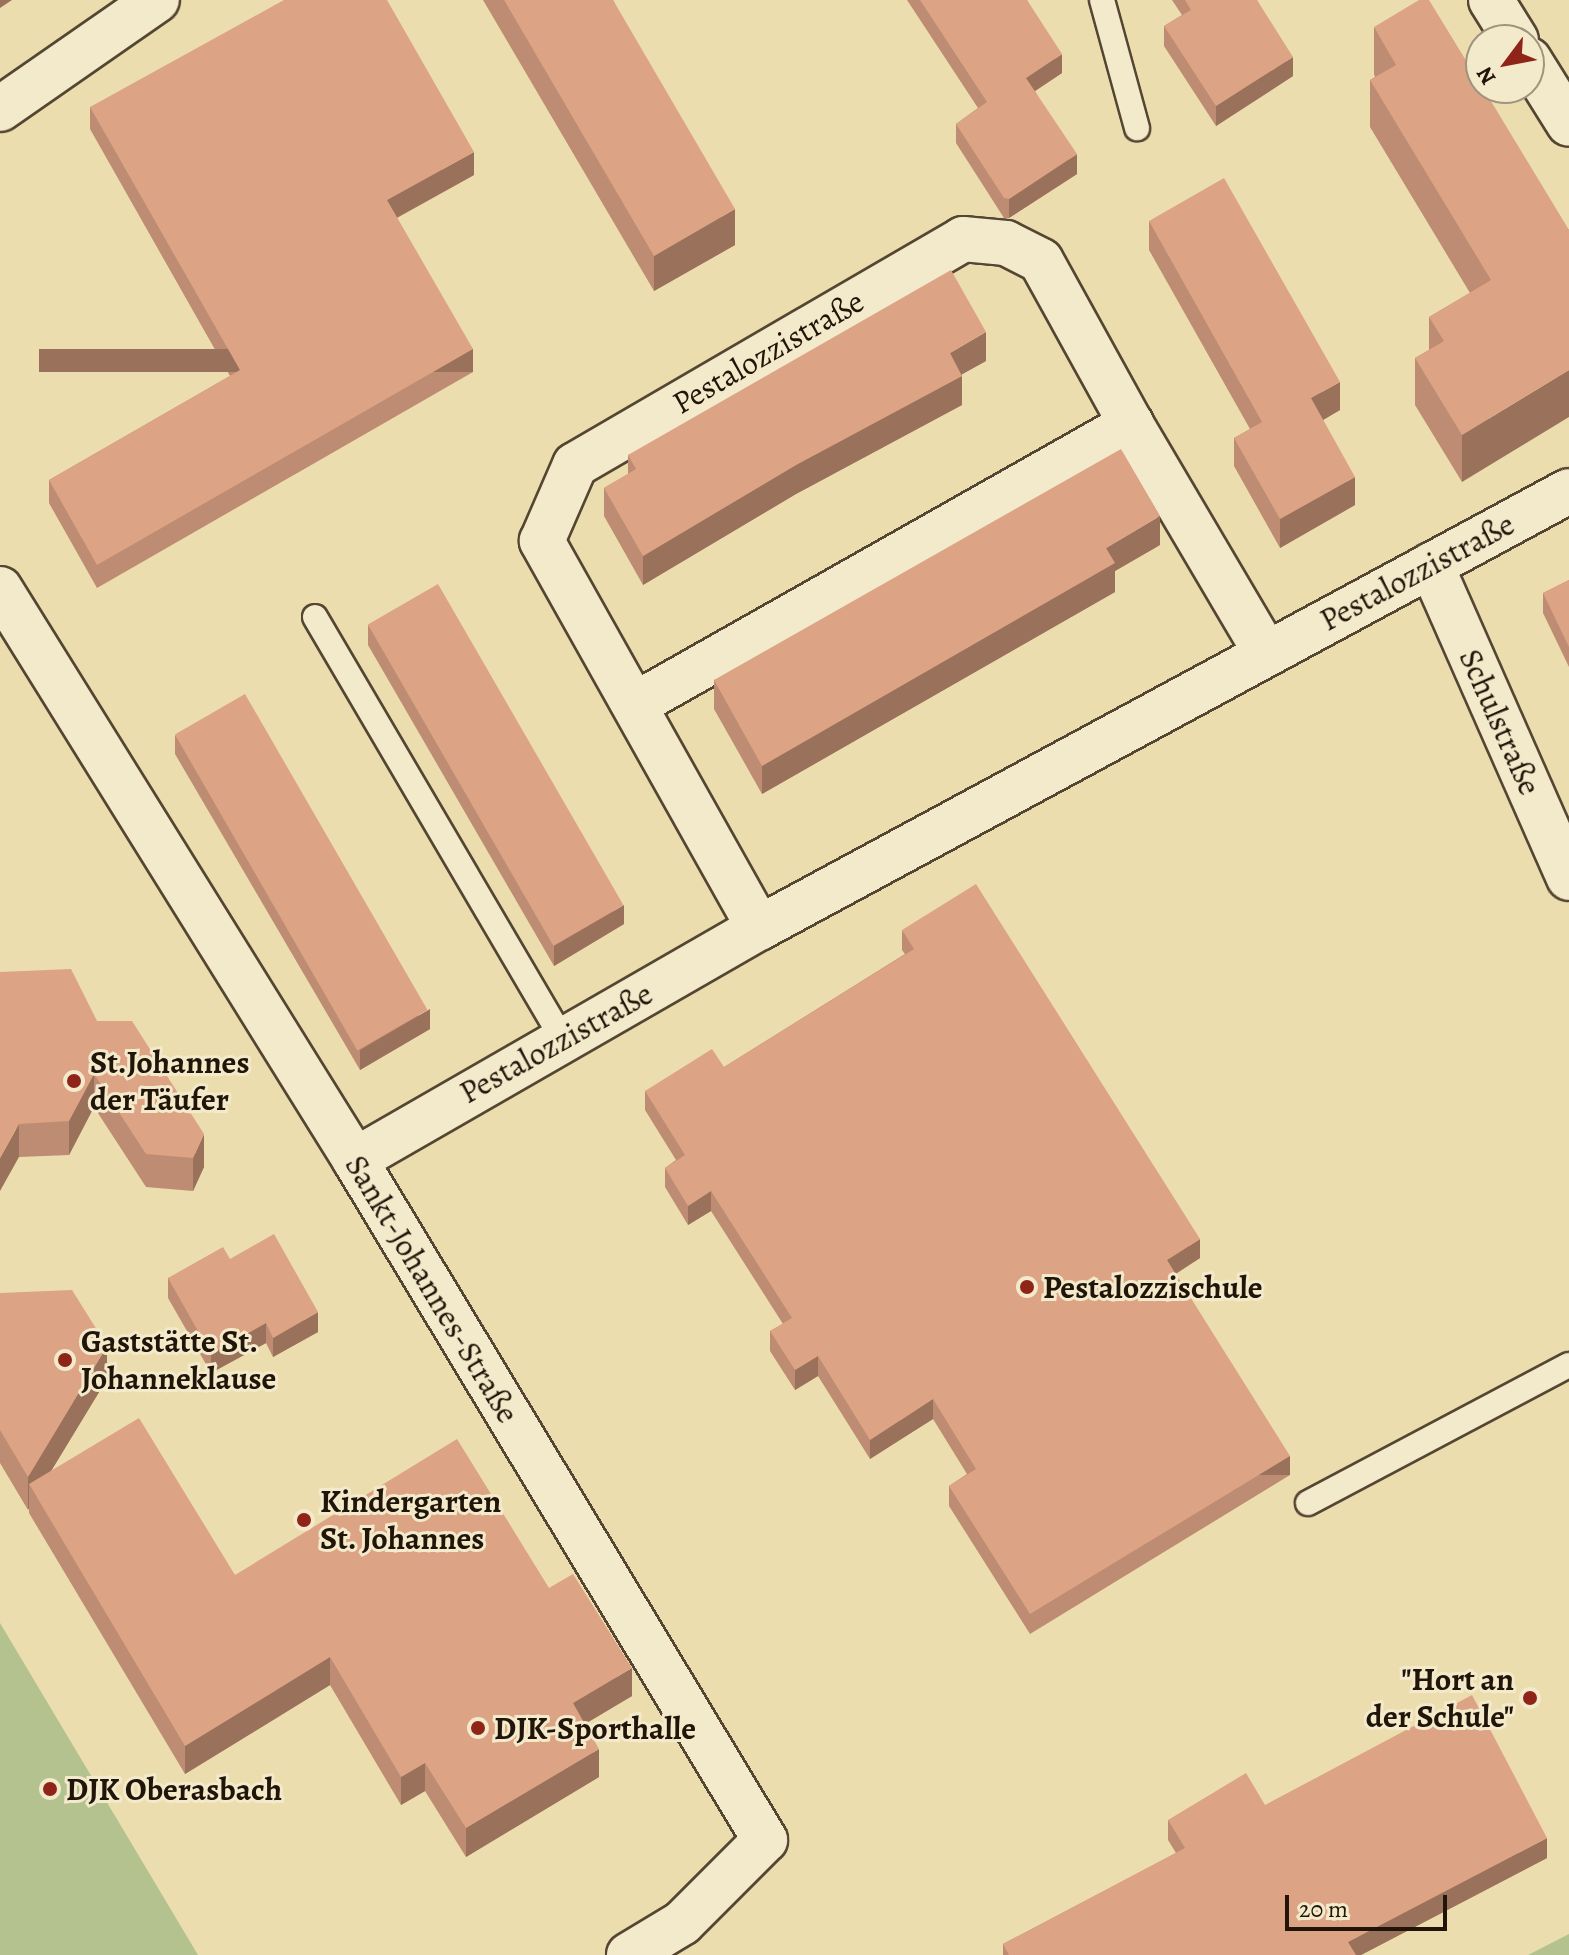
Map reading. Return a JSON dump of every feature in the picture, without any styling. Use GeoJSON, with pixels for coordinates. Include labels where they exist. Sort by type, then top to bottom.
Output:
{"type":"FeatureCollection","features":[{"type":"Feature","properties":{"kind":"street"},"geometry":{"type":"LineString","coordinates":[[0,109],[157,0]]}},
{"type":"Feature","properties":{"kind":"street"},"geometry":{"type":"LineString","coordinates":[[1491,0],[1506,24]]}},
{"type":"Feature","properties":{"kind":"street"},"geometry":{"type":"LineString","coordinates":[[1545,86],[1569,124]]}},
{"type":"Feature","properties":{"kind":"street","name":"Pestalozzistraße"},"geometry":{"type":"LineString","coordinates":[[759,928],[542,541],[575,465],[963,239],[1006,243],[1041,261],[1131,424],[1266,653]]}},
{"type":"Feature","properties":{"kind":"street"},"geometry":{"type":"LineString","coordinates":[[636,704],[1131,424]]}},
{"type":"Feature","properties":{"kind":"street","name":"Pestalozzistraße"},"geometry":{"type":"LineString","coordinates":[[355,1160],[759,928],[1569,491]]}},
{"type":"Feature","properties":{"kind":"street","name":"Schulstraße"},"geometry":{"type":"LineString","coordinates":[[1431,565],[1569,878]]}},
{"type":"Feature","properties":{"kind":"street","name":"Sankt-Johannes-Straße"},"geometry":{"type":"LineString","coordinates":[[0,589],[355,1160],[765,1840],[682,1923],[629,1955]]}},
{"type":"Feature","properties":{"kind":"lane"},"geometry":{"type":"LineString","coordinates":[[1102,0],[1137,128]]}},
{"type":"Feature","properties":{"kind":"lane"},"geometry":{"type":"LineString","coordinates":[[315,617],[563,1039]]}},
{"type":"Feature","properties":{"kind":"lane"},"geometry":{"type":"LineString","coordinates":[[1308,1503],[1569,1365]]}},
{"type":"Feature","properties":{"kind":"green space","name":"DJK Oberasbach"},"geometry":{"type":"Polygon","coordinates":[[[0,1623],[198,1955],[0,1955],[0,1623]]]}},
{"type":"Feature","properties":{"kind":"green space"},"geometry":{"type":"Polygon","coordinates":[[[1569,1934],[1569,1955],[1528,1955],[1569,1934]]]}},
{"type":"Feature","properties":{"kind":"building"},"geometry":{"type":"Polygon","coordinates":[[[284,0],[387,0],[474,152],[387,200],[473,349],[97,565],[49,480],[240,370],[90,107],[284,0]]]}},
{"type":"Feature","properties":{"kind":"building"},"geometry":{"type":"Polygon","coordinates":[[[504,0],[613,0],[735,209],[654,256],[504,0]]]}},
{"type":"Feature","properties":{"kind":"building"},"geometry":{"type":"Polygon","coordinates":[[[920,0],[1027,0],[1062,54],[1026,78],[1077,154],[1009,199],[1004,198],[956,124],[987,102],[920,0]]]}},
{"type":"Feature","properties":{"kind":"building"},"geometry":{"type":"Polygon","coordinates":[[[1185,0],[1257,0],[1293,57],[1216,106],[1164,26],[1191,10],[1185,0]]]}},
{"type":"Feature","properties":{"kind":"building"},"geometry":{"type":"Polygon","coordinates":[[[1419,0],[1429,0],[1465,59],[1465,104],[1493,104],[1569,230],[1569,370],[1462,435],[1415,358],[1444,341],[1429,317],[1491,280],[1370,80],[1396,65],[1374,27],[1419,0]]]}},
{"type":"Feature","properties":{"kind":"building"},"geometry":{"type":"Polygon","coordinates":[[[1224,178],[1340,382],[1311,398],[1355,477],[1280,519],[1234,438],[1262,422],[1149,221],[1224,178]]]}},
{"type":"Feature","properties":{"kind":"building"},"geometry":{"type":"Polygon","coordinates":[[[951,270],[986,332],[950,353],[962,376],[796,465],[643,556],[604,488],[636,469],[628,455],[951,270]]]}},
{"type":"Feature","properties":{"kind":"building"},"geometry":{"type":"Polygon","coordinates":[[[1121,449],[1160,516],[1106,548],[1115,563],[762,766],[714,680],[1121,449]]]}},
{"type":"Feature","properties":{"kind":"building"},"geometry":{"type":"Polygon","coordinates":[[[1569,580],[1569,647],[1543,593],[1569,580]]]}},
{"type":"Feature","properties":{"kind":"building"},"geometry":{"type":"Polygon","coordinates":[[[438,584],[624,905],[553,946],[368,624],[438,584]]]}},
{"type":"Feature","properties":{"kind":"building"},"geometry":{"type":"Polygon","coordinates":[[[245,694],[428,1010],[357,1051],[175,734],[245,694]]]}},
{"type":"Feature","properties":{"kind":"building"},"geometry":{"type":"Polygon","coordinates":[[[976,884],[1200,1239],[1167,1260],[1290,1456],[1030,1614],[949,1486],[976,1469],[933,1399],[870,1440],[818,1356],[795,1370],[770,1331],[792,1318],[711,1191],[688,1206],[665,1168],[685,1155],[645,1091],[712,1049],[724,1067],[914,949],[902,930],[976,884]]]}},
{"type":"Feature","properties":{"kind":"building","name":"St.Johannes der Täufer"},"geometry":{"type":"Polygon","coordinates":[[[71,969],[97,1021],[132,1021],[204,1134],[193,1158],[146,1154],[94,1074],[69,1121],[19,1124],[0,1158],[0,972],[71,969]]]}},
{"type":"Feature","properties":{"kind":"building"},"geometry":{"type":"Polygon","coordinates":[[[274,1234],[318,1312],[273,1338],[266,1323],[211,1354],[168,1278],[223,1247],[230,1259],[274,1234]]]}},
{"type":"Feature","properties":{"kind":"building"},"geometry":{"type":"Polygon","coordinates":[[[72,1290],[107,1346],[28,1477],[0,1430],[0,1293],[72,1290]]]}},
{"type":"Feature","properties":{"kind":"building"},"geometry":{"type":"Polygon","coordinates":[[[139,1418],[235,1575],[457,1439],[549,1588],[573,1574],[632,1668],[573,1703],[599,1749],[466,1828],[425,1763],[401,1777],[330,1657],[185,1746],[29,1484],[139,1418]]]}},
{"type":"Feature","properties":{"kind":"building"},"geometry":{"type":"Polygon","coordinates":[[[1472,1695],[1547,1838],[1348,1942],[1356,1955],[1009,1955],[1003,1944],[1185,1848],[1168,1820],[1246,1773],[1265,1805],[1472,1695]]]}},
{"type":"Feature","properties":{"kind":"place","name":"St.Johannes der Täufer"},"geometry":{"type":"Point","coordinates":[74,1081]}},
{"type":"Feature","properties":{"kind":"place","name":"Pestalozzischule"},"geometry":{"type":"Point","coordinates":[1027,1287]}},
{"type":"Feature","properties":{"kind":"place","name":"Gaststätte St. Johanneklause"},"geometry":{"type":"Point","coordinates":[65,1360]}},
{"type":"Feature","properties":{"kind":"place","name":"Kindergarten St. Johannes"},"geometry":{"type":"Point","coordinates":[304,1520]}},
{"type":"Feature","properties":{"kind":"place","name":"\"Hort an der Schule\""},"geometry":{"type":"Point","coordinates":[1530,1698]}},
{"type":"Feature","properties":{"kind":"place","name":"DJK-Sporthalle"},"geometry":{"type":"Point","coordinates":[478,1728]}},
{"type":"Feature","properties":{"kind":"place","name":"DJK Oberasbach"},"geometry":{"type":"Point","coordinates":[50,1789]}}]}
